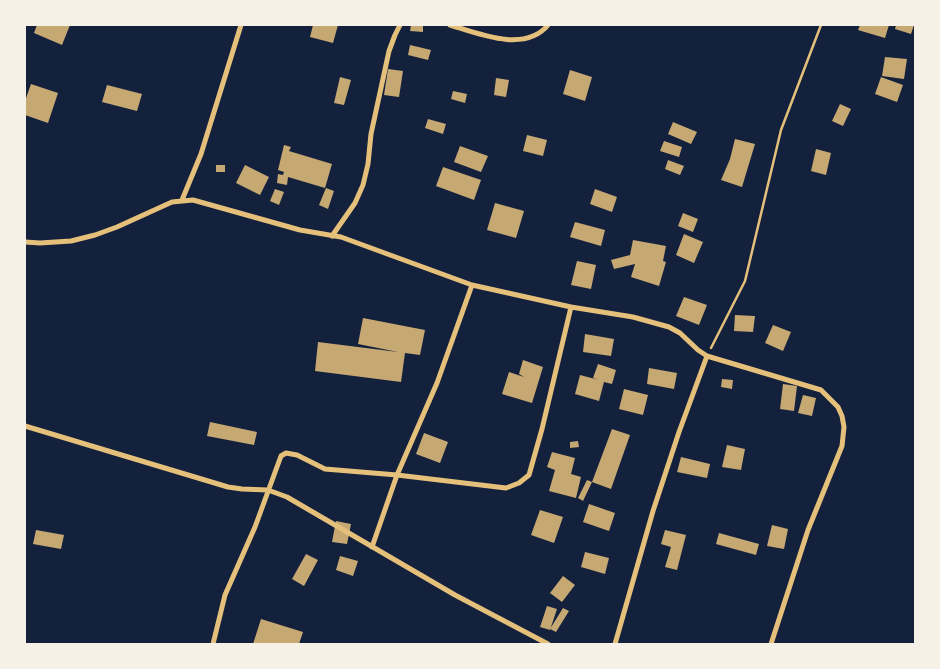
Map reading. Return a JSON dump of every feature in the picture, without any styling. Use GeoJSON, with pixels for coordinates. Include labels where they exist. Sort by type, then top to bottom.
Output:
{"type":"FeatureCollection","features":[{"type":"Feature","properties":{"kind":"street"},"geometry":{"type":"LineString","coordinates":[[182,200],[201,154],[241,25]]}},
{"type":"Feature","properties":{"kind":"street"},"geometry":{"type":"LineString","coordinates":[[332,236],[355,203],[363,185],[368,164],[371,134],[388,59],[400,25]]}},
{"type":"Feature","properties":{"kind":"street"},"geometry":{"type":"LineString","coordinates":[[450,25],[518,40],[529,39],[539,35],[548,25]]}},
{"type":"Feature","properties":{"kind":"street"},"geometry":{"type":"LineString","coordinates":[[25,242],[40,243],[95,235],[172,202],[194,200],[300,230],[351,240],[472,285],[571,307],[633,317],[669,327],[680,333],[707,356],[821,390],[838,407],[842,416],[844,427],[842,446],[799,554],[794,577],[771,644]]}},
{"type":"Feature","properties":{"kind":"street"},"geometry":{"type":"LineString","coordinates":[[372,547],[397,475],[437,383],[472,285]]}},
{"type":"Feature","properties":{"kind":"street"},"geometry":{"type":"LineString","coordinates":[[213,644],[225,596],[255,527],[281,456],[286,453],[298,455],[325,469],[397,475],[506,488],[519,483],[529,475],[571,307]]}},
{"type":"Feature","properties":{"kind":"street"},"geometry":{"type":"LineString","coordinates":[[615,644],[653,511],[707,356]]}},
{"type":"Feature","properties":{"kind":"street"},"geometry":{"type":"LineString","coordinates":[[25,426],[228,487],[242,490],[268,490],[287,497],[455,595],[548,644]]}},
{"type":"Feature","properties":{"kind":"path"},"geometry":{"type":"LineString","coordinates":[[707,356],[745,281],[781,130],[821,25]]}},
{"type":"Feature","properties":{"kind":"building"},"geometry":{"type":"Polygon","coordinates":[[[37,25],[70,25],[62,45],[34,33],[37,25]]]}},
{"type":"Feature","properties":{"kind":"building"},"geometry":{"type":"Polygon","coordinates":[[[313,25],[338,25],[333,43],[310,37],[313,25]]]}},
{"type":"Feature","properties":{"kind":"building"},"geometry":{"type":"Polygon","coordinates":[[[411,25],[423,25],[423,32],[410,31],[411,25]]]}},
{"type":"Feature","properties":{"kind":"building"},"geometry":{"type":"Polygon","coordinates":[[[860,25],[889,25],[885,38],[858,30],[860,25]]]}},
{"type":"Feature","properties":{"kind":"building"},"geometry":{"type":"Polygon","coordinates":[[[896,25],[914,25],[911,34],[895,29],[896,25]]]}},
{"type":"Feature","properties":{"kind":"building"},"geometry":{"type":"Polygon","coordinates":[[[410,45],[431,50],[428,60],[408,55],[410,45]]]}},
{"type":"Feature","properties":{"kind":"building"},"geometry":{"type":"Polygon","coordinates":[[[885,57],[907,59],[904,79],[882,76],[885,57]]]}},
{"type":"Feature","properties":{"kind":"building"},"geometry":{"type":"Polygon","coordinates":[[[388,69],[403,71],[399,97],[384,95],[388,69]]]}},
{"type":"Feature","properties":{"kind":"building"},"geometry":{"type":"Polygon","coordinates":[[[570,70],[592,77],[585,101],[563,94],[570,70]]]}},
{"type":"Feature","properties":{"kind":"building"},"geometry":{"type":"Polygon","coordinates":[[[340,77],[351,80],[344,105],[334,103],[340,77]]]}},
{"type":"Feature","properties":{"kind":"building"},"geometry":{"type":"Polygon","coordinates":[[[881,77],[903,85],[897,102],[875,94],[881,77]]]}},
{"type":"Feature","properties":{"kind":"building"},"geometry":{"type":"Polygon","coordinates":[[[496,78],[509,80],[506,97],[494,95],[496,78]]]}},
{"type":"Feature","properties":{"kind":"building"},"geometry":{"type":"Polygon","coordinates":[[[31,84],[58,93],[48,123],[25,115],[25,101],[31,84]]]}},
{"type":"Feature","properties":{"kind":"building"},"geometry":{"type":"Polygon","coordinates":[[[107,85],[142,94],[137,111],[102,102],[107,85]]]}},
{"type":"Feature","properties":{"kind":"building"},"geometry":{"type":"Polygon","coordinates":[[[453,91],[467,94],[465,103],[451,99],[453,91]]]}},
{"type":"Feature","properties":{"kind":"building"},"geometry":{"type":"Polygon","coordinates":[[[840,104],[851,109],[843,126],[832,121],[840,104]]]}},
{"type":"Feature","properties":{"kind":"building"},"geometry":{"type":"Polygon","coordinates":[[[428,119],[446,124],[443,134],[425,128],[428,119]]]}},
{"type":"Feature","properties":{"kind":"building"},"geometry":{"type":"Polygon","coordinates":[[[673,122],[697,132],[691,144],[668,134],[673,122]]]}},
{"type":"Feature","properties":{"kind":"building"},"geometry":{"type":"Polygon","coordinates":[[[527,135],[547,140],[543,156],[523,151],[527,135]]]}},
{"type":"Feature","properties":{"kind":"building"},"geometry":{"type":"Polygon","coordinates":[[[735,139],[755,144],[742,187],[721,180],[730,159],[735,139]]]}},
{"type":"Feature","properties":{"kind":"building"},"geometry":{"type":"Polygon","coordinates":[[[664,141],[682,147],[679,157],[660,151],[664,141]]]}},
{"type":"Feature","properties":{"kind":"building"},"geometry":{"type":"Polygon","coordinates":[[[284,145],[291,147],[289,151],[332,164],[325,188],[288,177],[287,185],[277,183],[278,174],[283,175],[284,172],[278,170],[284,145]]]}},
{"type":"Feature","properties":{"kind":"building"},"geometry":{"type":"Polygon","coordinates":[[[460,146],[488,156],[481,172],[454,162],[460,146]]]}},
{"type":"Feature","properties":{"kind":"building"},"geometry":{"type":"Polygon","coordinates":[[[816,149],[831,153],[826,175],[811,171],[816,149]]]}},
{"type":"Feature","properties":{"kind":"building"},"geometry":{"type":"Polygon","coordinates":[[[668,160],[684,166],[680,175],[665,169],[668,160]]]}},
{"type":"Feature","properties":{"kind":"building"},"geometry":{"type":"Polygon","coordinates":[[[216,165],[225,165],[225,172],[216,172],[216,165]]]}},
{"type":"Feature","properties":{"kind":"building"},"geometry":{"type":"Polygon","coordinates":[[[245,165],[269,177],[260,195],[236,183],[245,165]]]}},
{"type":"Feature","properties":{"kind":"building"},"geometry":{"type":"Polygon","coordinates":[[[443,167],[481,180],[474,200],[436,186],[443,167]]]}},
{"type":"Feature","properties":{"kind":"building"},"geometry":{"type":"Polygon","coordinates":[[[326,188],[334,191],[328,209],[319,205],[326,188]]]}},
{"type":"Feature","properties":{"kind":"building"},"geometry":{"type":"Polygon","coordinates":[[[275,189],[284,192],[279,205],[270,201],[275,189]]]}},
{"type":"Feature","properties":{"kind":"building"},"geometry":{"type":"Polygon","coordinates":[[[595,189],[617,197],[612,212],[590,204],[595,189]]]}},
{"type":"Feature","properties":{"kind":"building"},"geometry":{"type":"Polygon","coordinates":[[[495,203],[524,211],[516,238],[487,230],[495,203]]]}},
{"type":"Feature","properties":{"kind":"building"},"geometry":{"type":"Polygon","coordinates":[[[683,213],[698,219],[693,232],[678,226],[683,213]]]}},
{"type":"Feature","properties":{"kind":"building"},"geometry":{"type":"Polygon","coordinates":[[[575,222],[605,230],[601,246],[570,237],[575,222]]]}},
{"type":"Feature","properties":{"kind":"building"},"geometry":{"type":"Polygon","coordinates":[[[684,234],[703,242],[694,263],[676,255],[684,234]]]}},
{"type":"Feature","properties":{"kind":"building"},"geometry":{"type":"Polygon","coordinates":[[[633,240],[666,246],[663,261],[666,262],[659,286],[631,277],[635,264],[614,269],[611,260],[630,255],[633,240]]]}},
{"type":"Feature","properties":{"kind":"building"},"geometry":{"type":"Polygon","coordinates":[[[577,261],[596,265],[591,289],[571,285],[577,261]]]}},
{"type":"Feature","properties":{"kind":"building"},"geometry":{"type":"Polygon","coordinates":[[[684,297],[707,305],[699,325],[676,316],[684,297]]]}},
{"type":"Feature","properties":{"kind":"building"},"geometry":{"type":"Polygon","coordinates":[[[735,315],[755,316],[753,332],[734,331],[735,315]]]}},
{"type":"Feature","properties":{"kind":"building"},"geometry":{"type":"Polygon","coordinates":[[[363,318],[425,330],[420,355],[405,353],[401,382],[315,371],[318,342],[398,352],[358,344],[363,318]]]}},
{"type":"Feature","properties":{"kind":"building"},"geometry":{"type":"Polygon","coordinates":[[[773,325],[791,332],[783,351],[765,343],[773,325]]]}},
{"type":"Feature","properties":{"kind":"building"},"geometry":{"type":"Polygon","coordinates":[[[585,334],[614,339],[611,356],[583,352],[585,334]]]}},
{"type":"Feature","properties":{"kind":"building"},"geometry":{"type":"Polygon","coordinates":[[[523,360],[543,367],[532,403],[502,394],[509,372],[524,377],[519,374],[523,360]]]}},
{"type":"Feature","properties":{"kind":"building"},"geometry":{"type":"Polygon","coordinates":[[[598,364],[616,370],[612,384],[604,382],[599,401],[575,394],[580,375],[599,380],[593,378],[598,364]]]}},
{"type":"Feature","properties":{"kind":"building"},"geometry":{"type":"Polygon","coordinates":[[[649,368],[677,373],[674,389],[647,384],[649,368]]]}},
{"type":"Feature","properties":{"kind":"building"},"geometry":{"type":"Polygon","coordinates":[[[722,379],[733,380],[732,389],[721,387],[722,379]]]}},
{"type":"Feature","properties":{"kind":"building"},"geometry":{"type":"Polygon","coordinates":[[[783,384],[797,386],[794,411],[780,409],[783,384]]]}},
{"type":"Feature","properties":{"kind":"building"},"geometry":{"type":"Polygon","coordinates":[[[624,389],[648,395],[643,415],[619,409],[624,389]]]}},
{"type":"Feature","properties":{"kind":"building"},"geometry":{"type":"Polygon","coordinates":[[[803,395],[816,398],[812,416],[798,413],[803,395]]]}},
{"type":"Feature","properties":{"kind":"building"},"geometry":{"type":"Polygon","coordinates":[[[210,422],[257,432],[254,445],[207,436],[210,422]]]}},
{"type":"Feature","properties":{"kind":"building"},"geometry":{"type":"Polygon","coordinates":[[[612,429],[630,435],[611,489],[592,482],[612,429]]]}},
{"type":"Feature","properties":{"kind":"building"},"geometry":{"type":"Polygon","coordinates":[[[424,433],[448,442],[440,463],[416,454],[424,433]]]}},
{"type":"Feature","properties":{"kind":"building"},"geometry":{"type":"Polygon","coordinates":[[[578,441],[579,447],[570,448],[570,442],[578,441]]]}},
{"type":"Feature","properties":{"kind":"building"},"geometry":{"type":"Polygon","coordinates":[[[727,445],[745,449],[741,470],[722,467],[727,445]]]}},
{"type":"Feature","properties":{"kind":"building"},"geometry":{"type":"Polygon","coordinates":[[[552,452],[575,458],[571,474],[581,477],[576,498],[549,491],[555,470],[547,467],[552,452]]]}},
{"type":"Feature","properties":{"kind":"building"},"geometry":{"type":"Polygon","coordinates":[[[681,457],[710,464],[707,478],[677,472],[681,457]]]}},
{"type":"Feature","properties":{"kind":"building"},"geometry":{"type":"Polygon","coordinates":[[[587,480],[592,482],[583,501],[578,498],[587,480]]]}},
{"type":"Feature","properties":{"kind":"building"},"geometry":{"type":"Polygon","coordinates":[[[589,504],[615,513],[609,531],[583,522],[589,504]]]}},
{"type":"Feature","properties":{"kind":"building"},"geometry":{"type":"Polygon","coordinates":[[[540,510],[563,517],[554,543],[531,535],[540,510]]]}},
{"type":"Feature","properties":{"kind":"building"},"geometry":{"type":"Polygon","coordinates":[[[336,521],[351,524],[347,544],[332,542],[336,521]]]}},
{"type":"Feature","properties":{"kind":"building"},"geometry":{"type":"Polygon","coordinates":[[[772,525],[788,529],[784,549],[767,546],[772,525]]]}},
{"type":"Feature","properties":{"kind":"building"},"geometry":{"type":"Polygon","coordinates":[[[36,530],[64,535],[61,549],[33,544],[36,530]]]}},
{"type":"Feature","properties":{"kind":"building"},"geometry":{"type":"Polygon","coordinates":[[[665,530],[686,535],[677,570],[665,567],[671,547],[661,544],[665,530]]]}},
{"type":"Feature","properties":{"kind":"building"},"geometry":{"type":"Polygon","coordinates":[[[719,533],[759,544],[756,555],[716,544],[719,533]]]}},
{"type":"Feature","properties":{"kind":"building"},"geometry":{"type":"Polygon","coordinates":[[[585,552],[609,558],[605,574],[581,567],[585,552]]]}},
{"type":"Feature","properties":{"kind":"building"},"geometry":{"type":"Polygon","coordinates":[[[306,554],[318,560],[304,586],[292,579],[306,554]]]}},
{"type":"Feature","properties":{"kind":"building"},"geometry":{"type":"Polygon","coordinates":[[[340,556],[358,561],[353,576],[336,570],[340,556]]]}},
{"type":"Feature","properties":{"kind":"building"},"geometry":{"type":"Polygon","coordinates":[[[563,576],[575,585],[562,602],[550,593],[563,576]]]}},
{"type":"Feature","properties":{"kind":"building"},"geometry":{"type":"Polygon","coordinates":[[[547,606],[557,609],[550,630],[540,627],[547,606]]]}},
{"type":"Feature","properties":{"kind":"building"},"geometry":{"type":"Polygon","coordinates":[[[563,608],[569,611],[556,632],[550,629],[563,608]]]}},
{"type":"Feature","properties":{"kind":"building"},"geometry":{"type":"Polygon","coordinates":[[[261,619],[303,632],[299,644],[253,644],[261,619]]]}}]}
